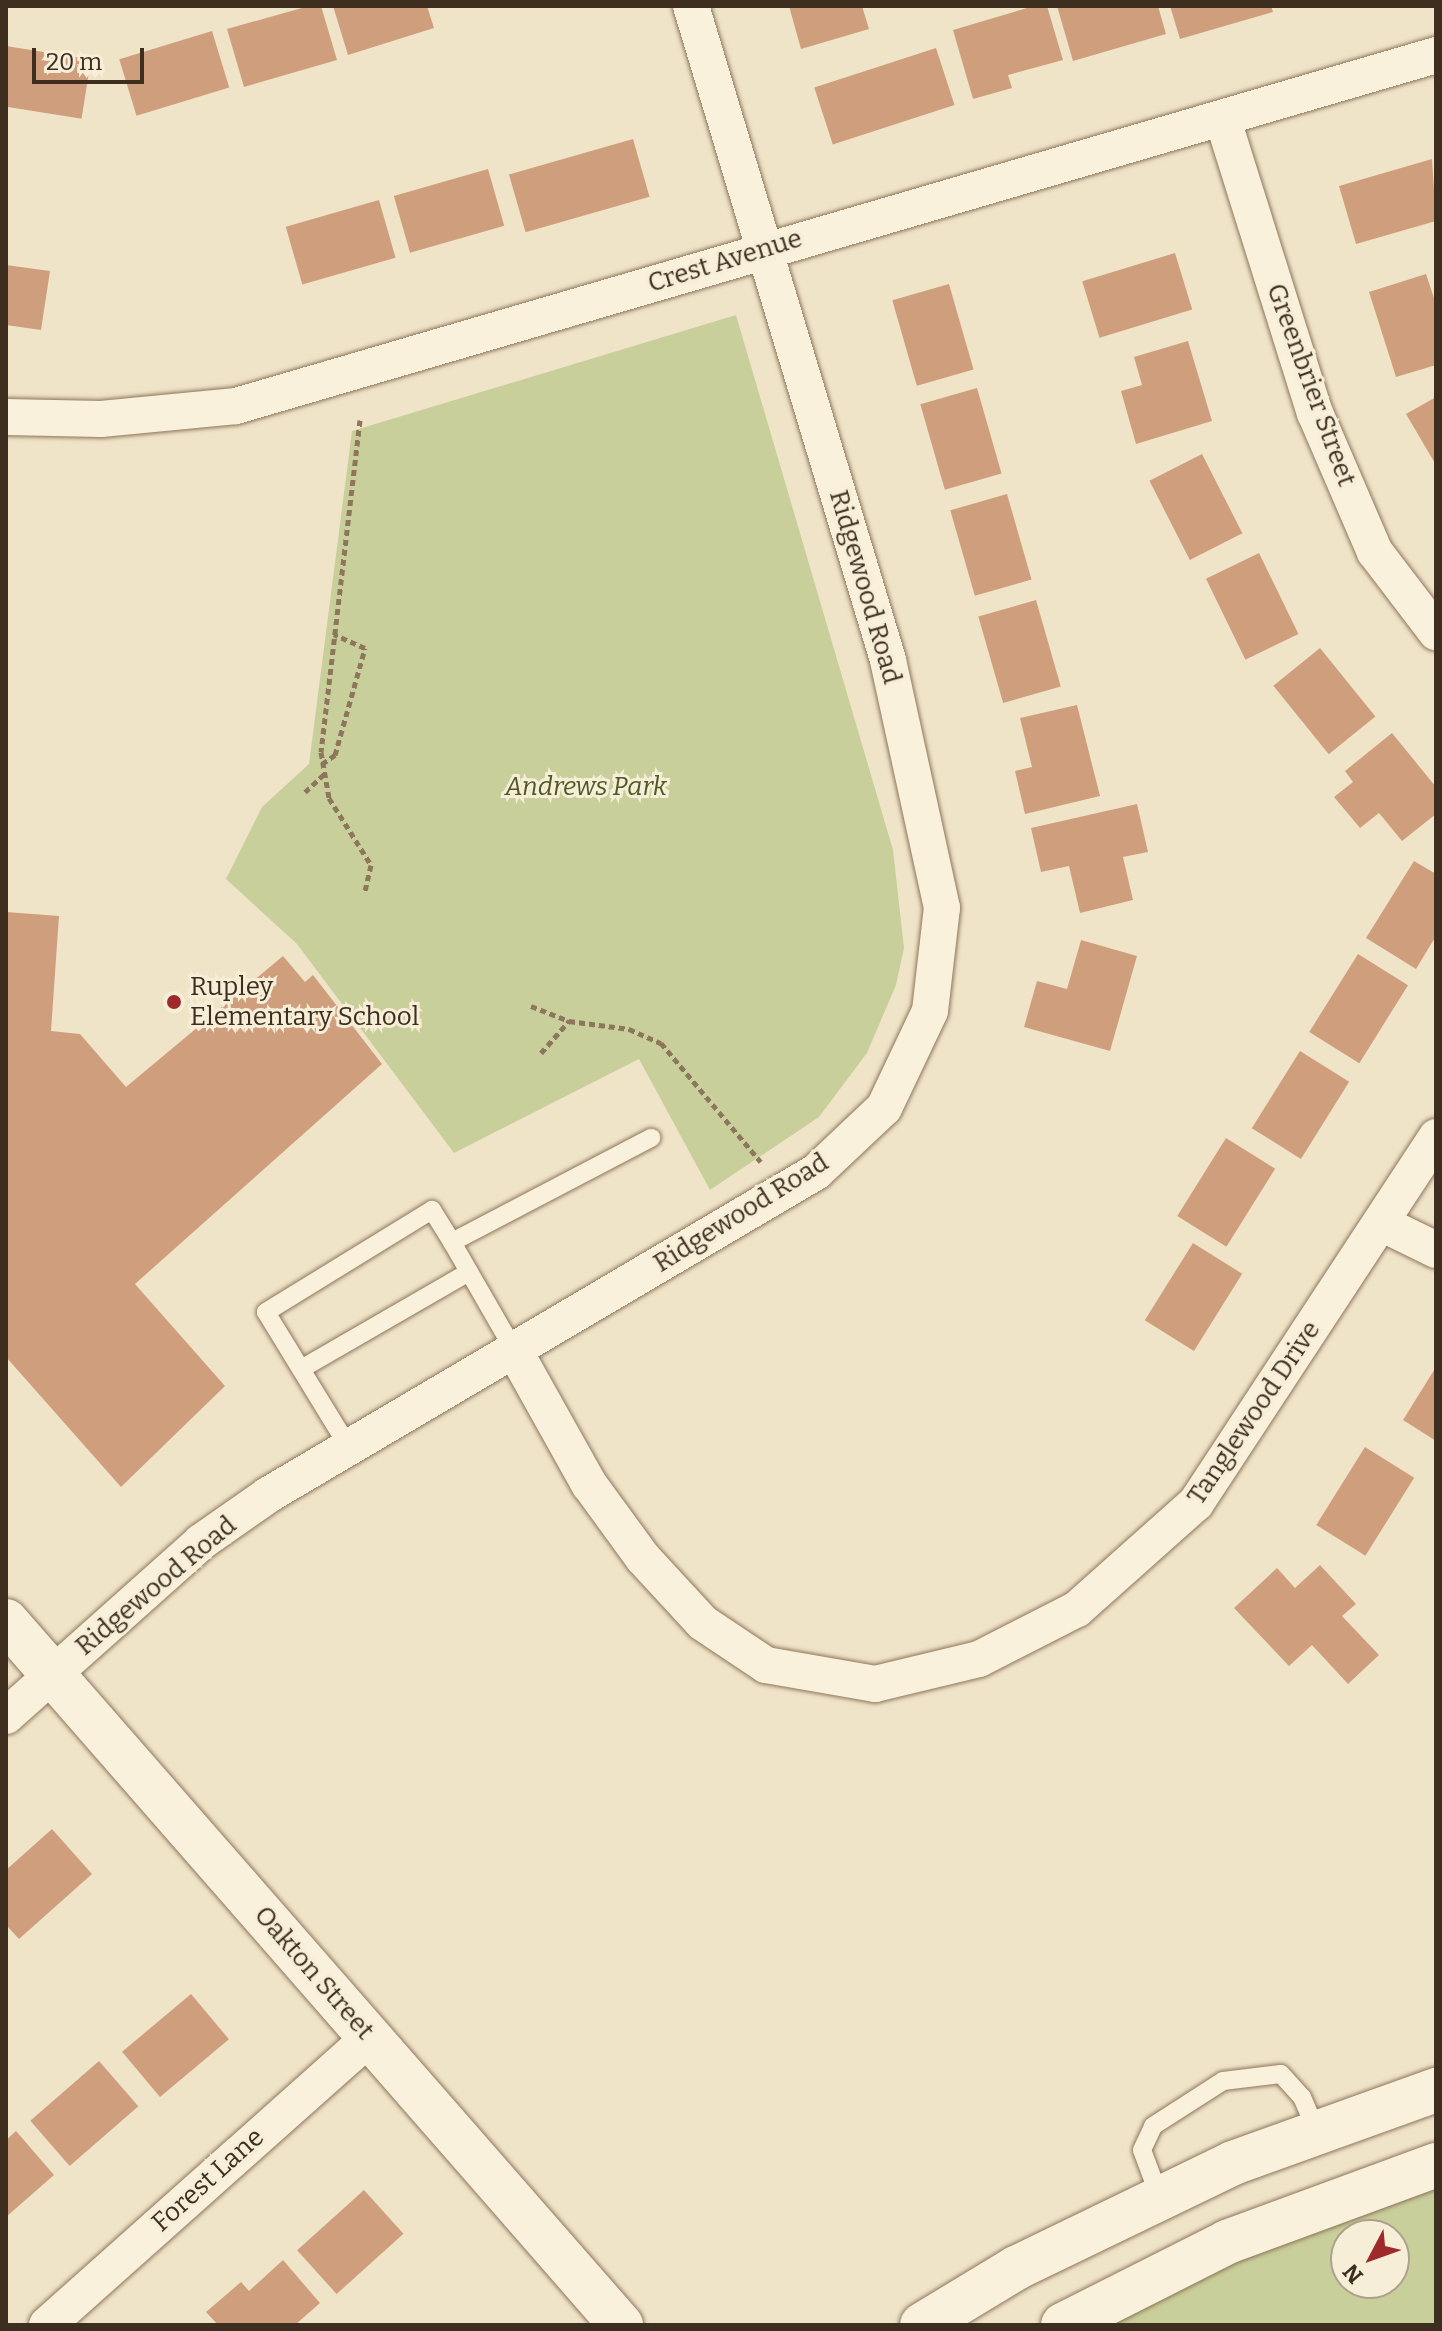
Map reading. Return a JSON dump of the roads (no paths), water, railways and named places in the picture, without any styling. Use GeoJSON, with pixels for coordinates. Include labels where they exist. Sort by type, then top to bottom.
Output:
{"type":"FeatureCollection","features":[{"type":"Feature","properties":{"kind":"main road","name":"Oakton Street"},"geometry":{"type":"LineString","coordinates":[[6,1621],[621,2325]]}},
{"type":"Feature","properties":{"kind":"main road"},"geometry":{"type":"LineString","coordinates":[[922,2325],[1016,2268],[1160,2198],[1317,2132],[1436,2090]]}},
{"type":"Feature","properties":{"kind":"main road"},"geometry":{"type":"LineString","coordinates":[[1063,2325],[1227,2242],[1436,2165]]}},
{"type":"Feature","properties":{"kind":"street","name":"Ridgewood Road"},"geometry":{"type":"LineString","coordinates":[[6,1716],[201,1542],[348,1446],[816,1172],[884,1108],[930,1011],[942,908],[888,660],[691,6]]}},
{"type":"Feature","properties":{"kind":"street","name":"Crest Avenue"},"geometry":{"type":"LineString","coordinates":[[6,417],[101,419],[236,406],[764,248],[1223,120],[1436,55]]}},
{"type":"Feature","properties":{"kind":"street","name":"Greenbrier Street"},"geometry":{"type":"LineString","coordinates":[[1223,120],[1315,413],[1375,552],[1436,632]]}},
{"type":"Feature","properties":{"kind":"street","name":"Tanglewood Drive"},"geometry":{"type":"LineString","coordinates":[[514,1350],[589,1484],[643,1558],[703,1623],[766,1665],[875,1684],[979,1659],[1077,1609],[1196,1503],[1436,1137]]}},
{"type":"Feature","properties":{"kind":"street"},"geometry":{"type":"LineString","coordinates":[[1381,1223],[1436,1250]]}},
{"type":"Feature","properties":{"kind":"street","name":"Forest Lane"},"geometry":{"type":"LineString","coordinates":[[47,2325],[370,2037]]}},
{"type":"Feature","properties":{"kind":"lane"},"geometry":{"type":"LineString","coordinates":[[452,1242],[651,1138]]}},
{"type":"Feature","properties":{"kind":"lane"},"geometry":{"type":"LineString","coordinates":[[348,1446],[266,1312],[432,1210],[514,1350]]}},
{"type":"Feature","properties":{"kind":"lane"},"geometry":{"type":"LineString","coordinates":[[301,1369],[469,1272]]}},
{"type":"Feature","properties":{"kind":"lane"},"geometry":{"type":"LineString","coordinates":[[1160,2198],[1142,2150],[1153,2126],[1223,2081],[1281,2074],[1302,2097],[1317,2132]]}},
{"type":"Feature","properties":{"kind":"place","name":"Rupley Elementary School"},"geometry":{"type":"Point","coordinates":[174,1002]}},
{"type":"Feature","properties":{"kind":"park label","name":"Andrews Park"},"geometry":{"type":"Point","coordinates":[586,787]}}]}
